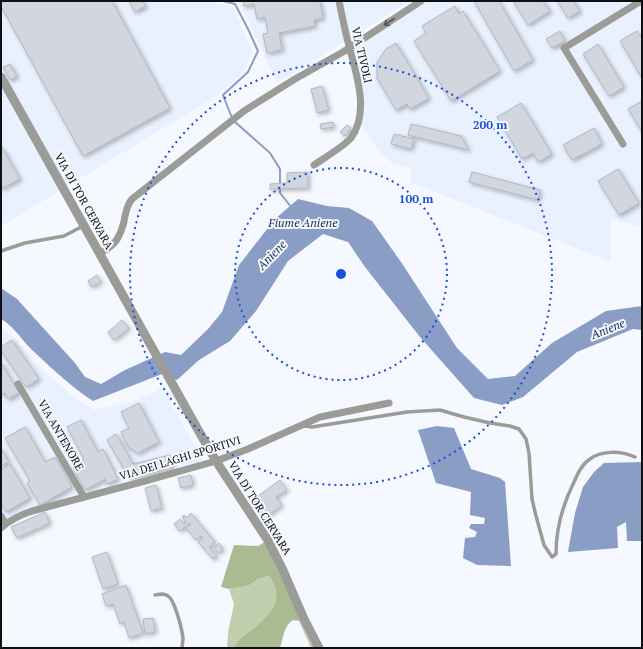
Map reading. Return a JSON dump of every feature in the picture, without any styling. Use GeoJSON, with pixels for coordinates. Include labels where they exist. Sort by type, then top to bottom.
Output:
{"type":"FeatureCollection","features":[{"type":"Feature","properties":{"kind":"street","name":"VIA TIVOLI"},"geometry":{"type":"LineString","coordinates":[[314,165],[350,139],[359,120],[360,107],[358,79],[349,48],[339,1]]}},
{"type":"Feature","properties":{"kind":"street"},"geometry":{"type":"LineString","coordinates":[[100,254],[110,247],[119,236],[126,208],[132,199],[244,110],[349,48],[421,1]]}},
{"type":"Feature","properties":{"kind":"street"},"geometry":{"type":"LineString","coordinates":[[623,144],[564,48],[641,1]]}},
{"type":"Feature","properties":{"kind":"street","name":"VIA DI TOR CERVARA"},"geometry":{"type":"LineString","coordinates":[[1,77],[216,461],[267,539],[319,648]]}},
{"type":"Feature","properties":{"kind":"street","name":"VIA ANTENORE"},"geometry":{"type":"LineString","coordinates":[[18,384],[84,497]]}},
{"type":"Feature","properties":{"kind":"street","name":"VIA DEI LAGHI SPORTIVI"},"geometry":{"type":"LineString","coordinates":[[3,526],[25,514],[216,461],[248,449],[320,417],[390,403]]}},
{"type":"Feature","properties":{"kind":"street"},"geometry":{"type":"LineString","coordinates":[[1,516],[3,526]]}},
{"type":"Feature","properties":{"kind":"lane"},"geometry":{"type":"LineString","coordinates":[[1,251],[25,243],[64,236],[84,226]]}},
{"type":"Feature","properties":{"kind":"lane"},"geometry":{"type":"LineString","coordinates":[[301,426],[312,427],[407,412],[440,410],[519,429],[526,439],[529,453],[532,498],[536,516],[544,545],[552,557],[556,554],[556,542],[566,498],[583,464],[590,458],[605,453],[624,454],[635,457]]}},
{"type":"Feature","properties":{"kind":"lane"},"geometry":{"type":"LineString","coordinates":[[155,595],[164,594],[171,598],[177,613],[183,637],[182,648]]}},
{"type":"Feature","properties":{"kind":"shaded area"},"geometry":{"type":"Polygon","coordinates":[[[1,1],[212,1],[233,7],[252,51],[245,71],[215,97],[1,226],[1,1]]]}},
{"type":"Feature","properties":{"kind":"shaded area"},"geometry":{"type":"Polygon","coordinates":[[[237,1],[410,1],[277,83],[248,20],[237,1]]]}},
{"type":"Feature","properties":{"kind":"shaded area"},"geometry":{"type":"Polygon","coordinates":[[[427,1],[642,1],[642,227],[610,219],[611,262],[410,182],[411,169],[392,163],[378,150],[361,125],[362,83],[353,48],[427,1]]]}},
{"type":"Feature","properties":{"kind":"shaded area"},"geometry":{"type":"Polygon","coordinates":[[[1,329],[14,337],[40,367],[72,396],[94,410],[137,400],[162,388],[203,460],[84,492],[33,508],[1,527],[1,329]]]}},
{"type":"Feature","properties":{"kind":"green space"},"geometry":{"type":"Polygon","coordinates":[[[266,542],[301,616],[299,621],[293,620],[288,625],[284,632],[280,648],[234,648],[244,635],[254,628],[271,611],[276,598],[276,591],[269,576],[258,579],[248,586],[229,589],[221,587],[234,545],[258,546],[266,542]]]}},
{"type":"Feature","properties":{"kind":"green space"},"geometry":{"type":"Polygon","coordinates":[[[269,576],[276,591],[276,598],[271,611],[254,628],[241,638],[234,648],[227,648],[228,632],[234,604],[229,589],[248,586],[258,579],[269,576]]]}},
{"type":"Feature","properties":{"kind":"green space"},"geometry":{"type":"Polygon","coordinates":[[[301,616],[316,648],[311,648],[299,621],[301,616]]]}},
{"type":"Feature","properties":{"kind":"water","name":"Fiume Aniene"},"geometry":{"type":"Polygon","coordinates":[[[298,199],[327,206],[349,208],[372,221],[401,262],[457,348],[488,379],[515,376],[552,343],[606,311],[642,306],[642,330],[633,329],[577,352],[523,397],[502,405],[474,398],[420,337],[365,267],[348,242],[323,234],[288,261],[256,311],[230,341],[199,360],[177,380],[162,374],[93,401],[76,389],[52,368],[29,347],[13,328],[1,319],[1,288],[17,299],[75,363],[85,377],[101,384],[125,370],[165,352],[181,355],[208,329],[222,312],[239,265],[275,219],[298,199]]]}},
{"type":"Feature","properties":{"kind":"water"},"geometry":{"type":"Polygon","coordinates":[[[437,426],[454,428],[471,469],[500,478],[505,482],[511,566],[477,565],[463,558],[465,538],[475,537],[477,532],[469,528],[471,524],[484,524],[485,518],[470,515],[471,492],[436,483],[418,430],[437,426]]]}},
{"type":"Feature","properties":{"kind":"water"},"geometry":{"type":"Polygon","coordinates":[[[642,462],[642,541],[627,541],[626,522],[617,527],[618,548],[568,552],[575,513],[583,487],[594,472],[604,463],[642,462]]]}},
{"type":"Feature","properties":{"kind":"building"},"geometry":{"type":"Polygon","coordinates":[[[1,1],[112,1],[170,108],[83,156],[1,6],[1,1]]]}},
{"type":"Feature","properties":{"kind":"building"},"geometry":{"type":"Polygon","coordinates":[[[129,1],[143,1],[146,6],[135,12],[129,1]]]}},
{"type":"Feature","properties":{"kind":"building"},"geometry":{"type":"Polygon","coordinates":[[[243,1],[320,1],[323,18],[314,20],[315,26],[279,33],[282,50],[267,53],[263,34],[268,33],[265,17],[257,19],[254,4],[244,6],[243,1]]]}},
{"type":"Feature","properties":{"kind":"building"},"geometry":{"type":"Polygon","coordinates":[[[474,1],[499,1],[533,60],[514,71],[474,1]]]}},
{"type":"Feature","properties":{"kind":"building"},"geometry":{"type":"Polygon","coordinates":[[[513,1],[543,1],[550,11],[528,25],[513,1]]]}},
{"type":"Feature","properties":{"kind":"building"},"geometry":{"type":"Polygon","coordinates":[[[557,1],[574,1],[580,11],[568,18],[557,1]]]}},
{"type":"Feature","properties":{"kind":"building"},"geometry":{"type":"Polygon","coordinates":[[[455,6],[459,14],[463,11],[500,71],[451,101],[414,41],[426,33],[422,26],[455,6]]]}},
{"type":"Feature","properties":{"kind":"building"},"geometry":{"type":"Polygon","coordinates":[[[560,31],[565,41],[552,48],[546,39],[560,31]]]}},
{"type":"Feature","properties":{"kind":"building"},"geometry":{"type":"Polygon","coordinates":[[[637,31],[642,39],[642,78],[620,41],[637,31]]]}},
{"type":"Feature","properties":{"kind":"building"},"geometry":{"type":"Polygon","coordinates":[[[396,43],[429,98],[410,109],[407,104],[396,110],[377,78],[377,62],[386,49],[396,43]]]}},
{"type":"Feature","properties":{"kind":"building"},"geometry":{"type":"Polygon","coordinates":[[[598,44],[624,87],[609,96],[583,54],[598,44]]]}},
{"type":"Feature","properties":{"kind":"building"},"geometry":{"type":"Polygon","coordinates":[[[10,64],[17,76],[10,80],[3,67],[10,64]]]}},
{"type":"Feature","properties":{"kind":"building"},"geometry":{"type":"Polygon","coordinates":[[[322,86],[329,110],[317,113],[311,89],[322,86]]]}},
{"type":"Feature","properties":{"kind":"building"},"geometry":{"type":"Polygon","coordinates":[[[642,101],[642,132],[628,109],[642,101]]]}},
{"type":"Feature","properties":{"kind":"building"},"geometry":{"type":"Polygon","coordinates":[[[521,103],[552,154],[538,162],[533,153],[522,159],[497,117],[521,103]]]}},
{"type":"Feature","properties":{"kind":"building"},"geometry":{"type":"Polygon","coordinates":[[[333,122],[334,127],[321,129],[320,124],[333,122]]]}},
{"type":"Feature","properties":{"kind":"building"},"geometry":{"type":"Polygon","coordinates":[[[411,124],[461,136],[469,150],[408,135],[411,124]]]}},
{"type":"Feature","properties":{"kind":"building"},"geometry":{"type":"Polygon","coordinates":[[[347,125],[351,128],[345,136],[340,132],[347,125]]]}},
{"type":"Feature","properties":{"kind":"building"},"geometry":{"type":"Polygon","coordinates":[[[594,128],[602,144],[572,160],[563,145],[594,128]]]}},
{"type":"Feature","properties":{"kind":"building"},"geometry":{"type":"Polygon","coordinates":[[[394,134],[414,139],[411,149],[391,144],[394,134]]]}},
{"type":"Feature","properties":{"kind":"building"},"geometry":{"type":"Polygon","coordinates":[[[1,147],[20,179],[1,189],[1,147]]]}},
{"type":"Feature","properties":{"kind":"building"},"geometry":{"type":"Polygon","coordinates":[[[618,169],[639,203],[619,215],[598,181],[618,169]]]}},
{"type":"Feature","properties":{"kind":"building"},"geometry":{"type":"Polygon","coordinates":[[[308,172],[308,188],[270,189],[270,184],[287,183],[287,173],[308,172]]]}},
{"type":"Feature","properties":{"kind":"building"},"geometry":{"type":"Polygon","coordinates":[[[472,172],[540,190],[538,200],[469,182],[472,172]]]}},
{"type":"Feature","properties":{"kind":"building"},"geometry":{"type":"Polygon","coordinates":[[[97,275],[101,282],[91,287],[88,281],[97,275]]]}},
{"type":"Feature","properties":{"kind":"building"},"geometry":{"type":"Polygon","coordinates":[[[122,320],[129,328],[114,340],[108,332],[122,320]]]}},
{"type":"Feature","properties":{"kind":"building"},"geometry":{"type":"Polygon","coordinates":[[[12,340],[39,379],[26,387],[1,351],[1,347],[12,340]]]}},
{"type":"Feature","properties":{"kind":"building"},"geometry":{"type":"Polygon","coordinates":[[[1,362],[19,393],[8,399],[5,393],[1,395],[1,362]]]}},
{"type":"Feature","properties":{"kind":"building"},"geometry":{"type":"Polygon","coordinates":[[[139,403],[159,442],[138,453],[128,447],[121,432],[129,428],[121,412],[139,403]]]}},
{"type":"Feature","properties":{"kind":"building"},"geometry":{"type":"Polygon","coordinates":[[[81,420],[98,452],[103,449],[118,479],[107,484],[105,479],[85,490],[72,466],[84,459],[67,427],[81,420]]]}},
{"type":"Feature","properties":{"kind":"building"},"geometry":{"type":"Polygon","coordinates":[[[25,427],[45,462],[55,457],[72,487],[40,505],[27,483],[30,481],[5,438],[25,427]]]}},
{"type":"Feature","properties":{"kind":"building"},"geometry":{"type":"Polygon","coordinates":[[[116,434],[133,464],[170,455],[173,468],[129,478],[107,440],[116,434]]]}},
{"type":"Feature","properties":{"kind":"building"},"geometry":{"type":"Polygon","coordinates":[[[1,448],[9,462],[1,466],[1,448]]]}},
{"type":"Feature","properties":{"kind":"building"},"geometry":{"type":"Polygon","coordinates":[[[10,464],[30,498],[6,512],[1,503],[1,470],[10,464]]]}},
{"type":"Feature","properties":{"kind":"building"},"geometry":{"type":"Polygon","coordinates":[[[191,475],[193,485],[181,488],[178,478],[191,475]]]}},
{"type":"Feature","properties":{"kind":"building"},"geometry":{"type":"Polygon","coordinates":[[[280,480],[287,490],[276,497],[282,505],[264,518],[251,501],[280,480]]]}},
{"type":"Feature","properties":{"kind":"building"},"geometry":{"type":"Polygon","coordinates":[[[156,485],[162,508],[151,511],[145,488],[156,485]]]}},
{"type":"Feature","properties":{"kind":"building"},"geometry":{"type":"Polygon","coordinates":[[[45,512],[50,523],[17,538],[11,527],[45,512]]]}},
{"type":"Feature","properties":{"kind":"building"},"geometry":{"type":"Polygon","coordinates":[[[191,513],[215,542],[209,547],[217,556],[213,559],[198,542],[203,538],[201,536],[196,540],[186,528],[191,524],[190,523],[180,531],[174,524],[180,519],[184,524],[186,522],[182,517],[184,515],[186,518],[191,513]]]}},
{"type":"Feature","properties":{"kind":"building"},"geometry":{"type":"Polygon","coordinates":[[[219,543],[223,549],[218,553],[214,548],[219,543]]]}},
{"type":"Feature","properties":{"kind":"building"},"geometry":{"type":"Polygon","coordinates":[[[107,552],[118,584],[103,589],[92,557],[107,552]]]}},
{"type":"Feature","properties":{"kind":"building"},"geometry":{"type":"Polygon","coordinates":[[[126,585],[143,633],[129,638],[124,622],[120,624],[113,604],[106,606],[102,594],[126,585]]]}},
{"type":"Feature","properties":{"kind":"building"},"geometry":{"type":"Polygon","coordinates":[[[153,618],[155,632],[145,634],[143,619],[153,618]]]}},
{"type":"Feature","properties":{"kind":"waterway"},"geometry":{"type":"LineString","coordinates":[[223,1],[235,4],[258,51],[248,72],[223,95],[232,118]]}},
{"type":"Feature","properties":{"kind":"waterway"},"geometry":{"type":"LineString","coordinates":[[234,121],[270,153],[280,169],[280,193],[292,208]]}},
{"type":"Feature","properties":{"kind":"water label","name":"Aniene"},"geometry":{"type":"Point","coordinates":[272,255]}},
{"type":"Feature","properties":{"kind":"water label","name":"Aniene"},"geometry":{"type":"Point","coordinates":[608,329]}}]}
